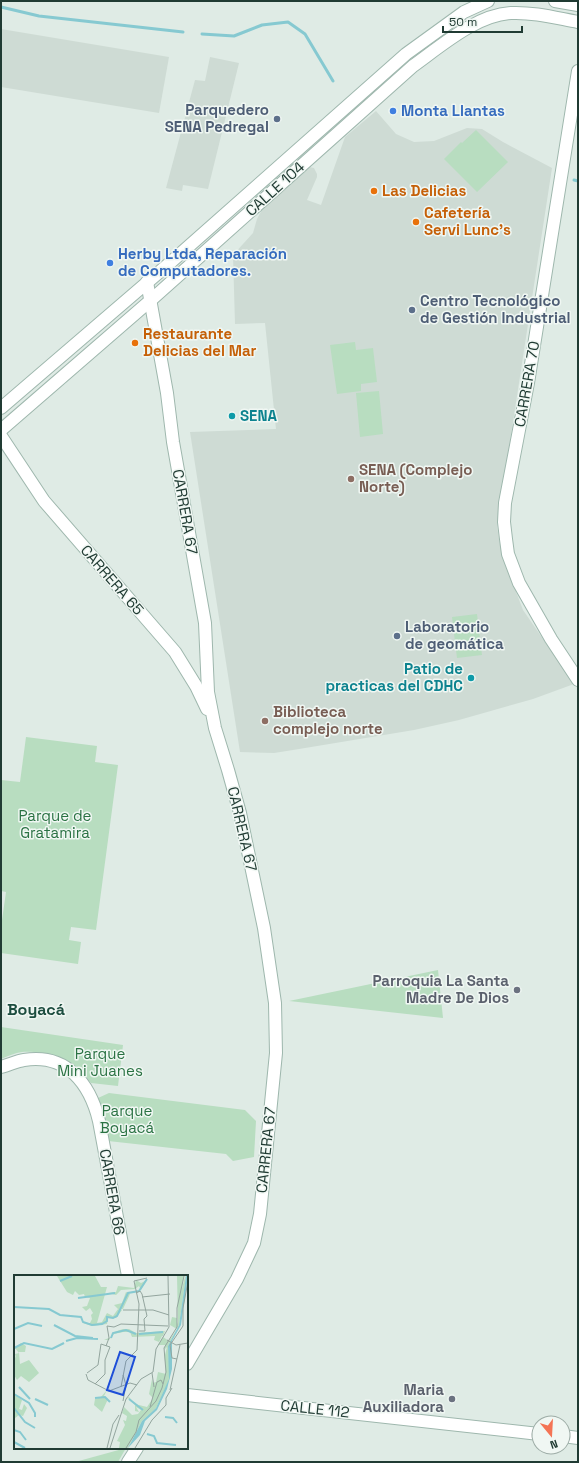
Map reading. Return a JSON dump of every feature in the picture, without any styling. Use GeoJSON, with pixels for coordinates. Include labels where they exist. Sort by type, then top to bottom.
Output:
{"type":"FeatureCollection","features":[{"type":"Feature","properties":{"kind":"main road","name":"CALLE 104"},"geometry":{"type":"LineString","coordinates":[[2,403],[147,282],[406,54],[464,12],[488,1]]}},
{"type":"Feature","properties":{"kind":"main road"},"geometry":{"type":"LineString","coordinates":[[555,1],[578,5]]}},
{"type":"Feature","properties":{"kind":"main road","name":"CALLE 104"},"geometry":{"type":"LineString","coordinates":[[1,430],[150,300],[413,66],[470,26],[492,17],[510,13],[539,15],[578,22]]}},
{"type":"Feature","properties":{"kind":"main road","name":"CARRERA 70"},"geometry":{"type":"LineString","coordinates":[[578,71],[528,383],[505,503],[504,522],[508,554],[519,583],[544,627],[578,680]]}},
{"type":"Feature","properties":{"kind":"main road","name":"CARRERA 67"},"geometry":{"type":"LineString","coordinates":[[147,282],[167,394],[174,449],[205,623],[207,677],[215,728],[234,792],[264,928],[275,1003],[276,1053],[260,1214],[254,1243],[237,1279],[188,1362]]}},
{"type":"Feature","properties":{"kind":"main road"},"geometry":{"type":"LineString","coordinates":[[2,403],[12,421]]}},
{"type":"Feature","properties":{"kind":"main road","name":"CARRERA 65"},"geometry":{"type":"LineString","coordinates":[[1,436],[44,501],[175,652],[196,686],[215,728]]}},
{"type":"Feature","properties":{"kind":"main road","name":"CARRERA 66"},"geometry":{"type":"LineString","coordinates":[[1,1067],[24,1060],[44,1060],[65,1067],[86,1087],[94,1104],[99,1121],[128,1275]]}},
{"type":"Feature","properties":{"kind":"main road","name":"CALLE 112"},"geometry":{"type":"LineString","coordinates":[[188,1395],[531,1433]]}},
{"type":"Feature","properties":{"kind":"main road"},"geometry":{"type":"LineString","coordinates":[[128,1462],[136,1449]]}},
{"type":"Feature","properties":{"kind":"shaded area"},"geometry":{"type":"Polygon","coordinates":[[[1,29],[169,57],[159,113],[1,87],[1,29]]]}},
{"type":"Feature","properties":{"kind":"shaded area"},"geometry":{"type":"Polygon","coordinates":[[[210,57],[239,63],[208,189],[183,185],[182,191],[166,188],[195,80],[205,81],[210,57]]]}},
{"type":"Feature","properties":{"kind":"shaded area","name":"SENA (Complejo Norte)"},"geometry":{"type":"Polygon","coordinates":[[[376,111],[396,134],[414,142],[434,141],[467,128],[482,129],[552,168],[497,526],[500,545],[507,568],[523,610],[574,684],[533,699],[459,720],[414,730],[274,753],[240,752],[190,432],[276,429],[265,323],[235,324],[233,255],[253,233],[257,219],[265,204],[309,167],[314,168],[317,177],[307,200],[321,205],[345,137],[376,111]]]}},
{"type":"Feature","properties":{"kind":"green space"},"geometry":{"type":"Polygon","coordinates":[[[476,130],[508,162],[477,192],[444,159],[476,130]]]}},
{"type":"Feature","properties":{"kind":"green space"},"geometry":{"type":"Polygon","coordinates":[[[355,342],[356,350],[373,348],[377,382],[361,384],[361,391],[337,394],[330,345],[355,342]]]}},
{"type":"Feature","properties":{"kind":"green space"},"geometry":{"type":"Polygon","coordinates":[[[379,391],[383,434],[360,437],[356,393],[379,391]]]}},
{"type":"Feature","properties":{"kind":"green space"},"geometry":{"type":"Polygon","coordinates":[[[477,614],[482,655],[457,658],[452,617],[477,614]]]}},
{"type":"Feature","properties":{"kind":"green space","name":"Parque de Gratamira"},"geometry":{"type":"Polygon","coordinates":[[[26,737],[97,746],[95,762],[118,765],[96,930],[71,927],[69,940],[81,942],[78,964],[1,953],[1,927],[6,892],[1,891],[1,780],[20,782],[26,737]]]}},
{"type":"Feature","properties":{"kind":"green space"},"geometry":{"type":"Polygon","coordinates":[[[438,970],[443,1018],[289,1001],[438,970]]]}},
{"type":"Feature","properties":{"kind":"green space","name":"Parque Mini Juanes"},"geometry":{"type":"Polygon","coordinates":[[[1,1027],[123,1045],[118,1086],[91,1083],[74,1065],[67,1061],[36,1052],[22,1052],[1,1059],[1,1027]]]}},
{"type":"Feature","properties":{"kind":"green space","name":"Parque Boyacá"},"geometry":{"type":"Polygon","coordinates":[[[109,1093],[245,1110],[256,1121],[254,1157],[233,1161],[226,1154],[108,1141],[98,1098],[109,1093]]]}},
{"type":"Feature","properties":{"kind":"green space"},"geometry":{"type":"Polygon","coordinates":[[[122,1449],[125,1449],[118,1462],[75,1462],[122,1449]]]}},
{"type":"Feature","properties":{"kind":"waterway"},"geometry":{"type":"LineString","coordinates":[[1,7],[39,16],[183,32]]}},
{"type":"Feature","properties":{"kind":"waterway"},"geometry":{"type":"LineString","coordinates":[[202,34],[234,36],[262,25],[288,22],[305,34],[333,81]]}},
{"type":"Feature","properties":{"kind":"waterway"},"geometry":{"type":"LineString","coordinates":[[574,180],[578,181]]}},
{"type":"Feature","properties":{"kind":"place","name":"Monta Llantas"},"geometry":{"type":"Point","coordinates":[393,111]}},
{"type":"Feature","properties":{"kind":"place","name":"Parquedero SENA Pedregal"},"geometry":{"type":"Point","coordinates":[277,119]}},
{"type":"Feature","properties":{"kind":"place","name":"Las Delicias"},"geometry":{"type":"Point","coordinates":[374,191]}},
{"type":"Feature","properties":{"kind":"place","name":"Cafetería Servi Lunc's"},"geometry":{"type":"Point","coordinates":[416,222]}},
{"type":"Feature","properties":{"kind":"place","name":"Herby Ltda, Reparación de Computadores."},"geometry":{"type":"Point","coordinates":[110,263]}},
{"type":"Feature","properties":{"kind":"place","name":"Centro Tecnológico de Gestión Industrial"},"geometry":{"type":"Point","coordinates":[412,310]}},
{"type":"Feature","properties":{"kind":"place","name":"Restaurante Delicias del Mar"},"geometry":{"type":"Point","coordinates":[135,343]}},
{"type":"Feature","properties":{"kind":"place","name":"SENA"},"geometry":{"type":"Point","coordinates":[232,416]}},
{"type":"Feature","properties":{"kind":"place","name":"SENA (Complejo Norte)"},"geometry":{"type":"Point","coordinates":[351,479]}},
{"type":"Feature","properties":{"kind":"place","name":"Laboratorio de geomática"},"geometry":{"type":"Point","coordinates":[397,636]}},
{"type":"Feature","properties":{"kind":"place","name":"Patio de practicas del CDHC"},"geometry":{"type":"Point","coordinates":[471,678]}},
{"type":"Feature","properties":{"kind":"place","name":"Biblioteca complejo norte"},"geometry":{"type":"Point","coordinates":[265,721]}},
{"type":"Feature","properties":{"kind":"place","name":"Parroquia La Santa Madre De Dios"},"geometry":{"type":"Point","coordinates":[517,990]}},
{"type":"Feature","properties":{"kind":"place","name":"Maria Auxiliadora"},"geometry":{"type":"Point","coordinates":[452,1399]}},
{"type":"Feature","properties":{"kind":"district","name":"Boyacá"},"geometry":{"type":"Point","coordinates":[36,1009]}}]}
